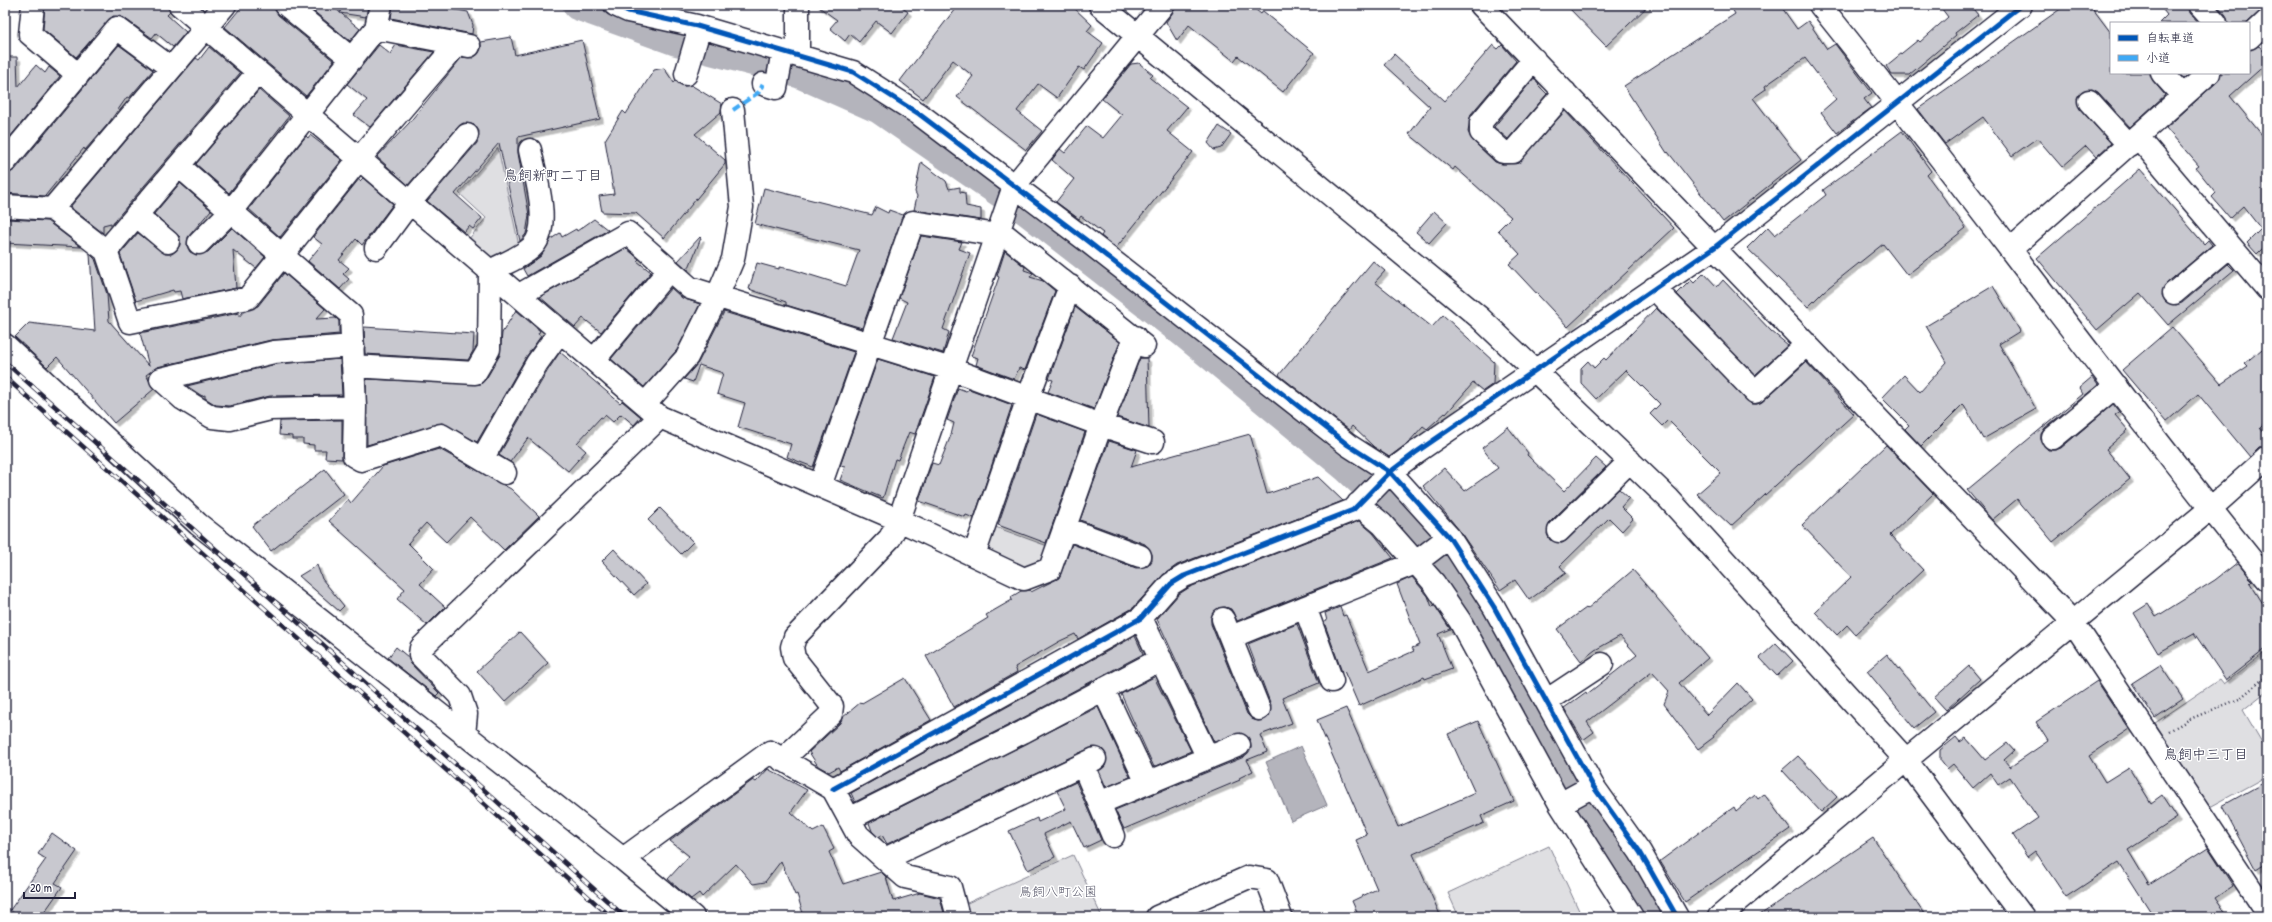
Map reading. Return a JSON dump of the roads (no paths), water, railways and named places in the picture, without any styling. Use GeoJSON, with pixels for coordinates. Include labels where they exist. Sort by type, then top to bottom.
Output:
{"type":"FeatureCollection","features":[{"type":"Feature","properties":{"kind":"street"},"geometry":{"type":"LineString","coordinates":[[33,5],[30,34],[78,75]]}},
{"type":"Feature","properties":{"kind":"street"},"geometry":{"type":"LineString","coordinates":[[180,5],[652,411],[820,486],[899,520],[1024,579],[1050,569],[1101,425],[1139,342],[1070,286],[999,233],[913,222],[820,486]]}},
{"type":"Feature","properties":{"kind":"street"},"geometry":{"type":"LineString","coordinates":[[52,209],[225,5]]}},
{"type":"Feature","properties":{"kind":"street"},"geometry":{"type":"LineString","coordinates":[[286,5],[352,59]]}},
{"type":"Feature","properties":{"kind":"street"},"geometry":{"type":"LineString","coordinates":[[199,243],[231,211],[376,28],[381,5]]}},
{"type":"Feature","properties":{"kind":"street"},"geometry":{"type":"LineString","coordinates":[[615,5],[628,11],[698,32],[853,72],[919,114],[1348,445],[1449,537],[1494,607],[1592,786],[1640,852],[1677,917]]}},
{"type":"Feature","properties":{"kind":"street"},"geometry":{"type":"LineString","coordinates":[[770,86],[787,55],[798,5]]}},
{"type":"Feature","properties":{"kind":"street"},"geometry":{"type":"LineString","coordinates":[[1100,5],[1480,318],[1668,498],[1906,760],[2023,917]]}},
{"type":"Feature","properties":{"kind":"street"},"geometry":{"type":"LineString","coordinates":[[782,760],[831,714],[832,706],[794,658],[792,647],[795,638],[890,538],[899,520],[1014,186],[1163,5]]}},
{"type":"Feature","properties":{"kind":"street"},"geometry":{"type":"LineString","coordinates":[[1481,5],[1715,247],[2073,622],[2267,913]]}},
{"type":"Feature","properties":{"kind":"street"},"geometry":{"type":"LineString","coordinates":[[1820,5],[1899,103],[2210,509],[2267,579]]}},
{"type":"Feature","properties":{"kind":"street"},"geometry":{"type":"LineString","coordinates":[[833,789],[1142,618],[1171,584],[1184,576],[1353,510],[1384,478],[1534,370],[1715,247],[2021,5]]}},
{"type":"Feature","properties":{"kind":"street"},"geometry":{"type":"LineString","coordinates":[[2200,5],[2215,22]]}},
{"type":"Feature","properties":{"kind":"street"},"geometry":{"type":"LineString","coordinates":[[2250,37],[2267,21]]}},
{"type":"Feature","properties":{"kind":"street"},"geometry":{"type":"LineString","coordinates":[[7,156],[117,28],[171,68]]}},
{"type":"Feature","properties":{"kind":"street"},"geometry":{"type":"LineString","coordinates":[[5,206],[52,209],[106,251],[130,322],[248,298],[359,159],[464,45],[376,28]]}},
{"type":"Feature","properties":{"kind":"street"},"geometry":{"type":"LineString","coordinates":[[688,68],[698,32]]}},
{"type":"Feature","properties":{"kind":"street"},"geometry":{"type":"LineString","coordinates":[[1534,59],[1481,122],[1481,132],[1503,152],[1513,152],[1565,92]]}},
{"type":"Feature","properties":{"kind":"street"},"geometry":{"type":"LineString","coordinates":[[106,251],[258,72]]}},
{"type":"Feature","properties":{"kind":"street"},"geometry":{"type":"LineString","coordinates":[[2163,74],[2183,96]]}},
{"type":"Feature","properties":{"kind":"street"},"geometry":{"type":"LineString","coordinates":[[2011,250],[2208,74]]}},
{"type":"Feature","properties":{"kind":"street"},"geometry":{"type":"LineString","coordinates":[[2089,101],[2133,141],[2230,246],[2267,289]]}},
{"type":"Feature","properties":{"kind":"street"},"geometry":{"type":"LineString","coordinates":[[464,735],[466,714],[460,696],[420,655],[421,648],[652,411],[687,357],[717,297],[733,259],[742,207],[733,110]]}},
{"type":"Feature","properties":{"kind":"street"},"geometry":{"type":"LineString","coordinates":[[376,248],[410,202],[467,135]]}},
{"type":"Feature","properties":{"kind":"street"},"geometry":{"type":"LineString","coordinates":[[490,271],[531,248],[541,234],[542,212],[530,150]]}},
{"type":"Feature","properties":{"kind":"street"},"geometry":{"type":"LineString","coordinates":[[179,166],[351,315],[355,407],[354,456],[361,460],[441,435],[505,473]]}},
{"type":"Feature","properties":{"kind":"street"},"geometry":{"type":"LineString","coordinates":[[136,215],[168,242]]}},
{"type":"Feature","properties":{"kind":"street"},"geometry":{"type":"LineString","coordinates":[[519,296],[628,232],[690,288],[951,369],[1101,425],[1154,442]]}},
{"type":"Feature","properties":{"kind":"street"},"geometry":{"type":"LineString","coordinates":[[2174,293],[2230,246]]}},
{"type":"Feature","properties":{"kind":"street"},"geometry":{"type":"LineString","coordinates":[[594,360],[669,270]]}},
{"type":"Feature","properties":{"kind":"street"},"geometry":{"type":"LineString","coordinates":[[355,407],[270,409],[230,419],[212,417],[183,399],[161,379],[274,352],[353,356],[475,373],[489,349],[490,271]]}},
{"type":"Feature","properties":{"kind":"street"},"geometry":{"type":"LineString","coordinates":[[974,556],[1028,398],[1070,286]]}},
{"type":"Feature","properties":{"kind":"street"},"geometry":{"type":"LineString","coordinates":[[1654,288],[1755,392],[1808,344]]}},
{"type":"Feature","properties":{"kind":"street"},"geometry":{"type":"LineString","coordinates":[[482,459],[537,363],[560,331]]}},
{"type":"Feature","properties":{"kind":"street"},"geometry":{"type":"LineString","coordinates":[[5,346],[198,524],[623,859],[693,917]]}},
{"type":"Feature","properties":{"kind":"street"},"geometry":{"type":"LineString","coordinates":[[2052,438],[2116,386]]}},
{"type":"Feature","properties":{"kind":"street"},"geometry":{"type":"LineString","coordinates":[[1719,917],[1906,760],[2210,509],[2267,458]]}},
{"type":"Feature","properties":{"kind":"street"},"geometry":{"type":"LineString","coordinates":[[1559,531],[1630,461]]}},
{"type":"Feature","properties":{"kind":"street"},"geometry":{"type":"LineString","coordinates":[[1360,502],[1382,524],[1434,583],[1460,621],[1560,804],[1632,917]]}},
{"type":"Feature","properties":{"kind":"street"},"geometry":{"type":"LineString","coordinates":[[1065,528],[1140,556]]}},
{"type":"Feature","properties":{"kind":"street"},"geometry":{"type":"LineString","coordinates":[[1259,709],[1227,628],[1305,607],[1415,563],[1449,537]]}},
{"type":"Feature","properties":{"kind":"street"},"geometry":{"type":"LineString","coordinates":[[1305,607],[1332,681]]}},
{"type":"Feature","properties":{"kind":"street"},"geometry":{"type":"LineString","coordinates":[[1142,618],[1208,758]]}},
{"type":"Feature","properties":{"kind":"street"},"geometry":{"type":"LineString","coordinates":[[849,819],[1161,659]]}},
{"type":"Feature","properties":{"kind":"street"},"geometry":{"type":"LineString","coordinates":[[1546,701],[1602,664]]}},
{"type":"Feature","properties":{"kind":"street"},"geometry":{"type":"LineString","coordinates":[[1103,689],[1147,783]]}},
{"type":"Feature","properties":{"kind":"street"},"geometry":{"type":"LineString","coordinates":[[1099,803],[1238,744]]}},
{"type":"Feature","properties":{"kind":"street"},"geometry":{"type":"LineString","coordinates":[[623,859],[770,752],[833,789],[858,835],[905,877],[950,887],[958,917]]}},
{"type":"Feature","properties":{"kind":"street"},"geometry":{"type":"LineString","coordinates":[[885,860],[1089,762],[1099,803],[1113,836]]}},
{"type":"Feature","properties":{"kind":"street"},"geometry":{"type":"LineString","coordinates":[[1560,804],[1592,786]]}},
{"type":"Feature","properties":{"kind":"street"},"geometry":{"type":"LineString","coordinates":[[1157,917],[1249,877],[1267,880],[1282,917]]}},
{"type":"Feature","properties":{"kind":"waterway"},"geometry":{"type":"LineString","coordinates":[[578,5],[675,40],[800,73],[879,108],[1028,211],[1185,333],[1347,467],[1386,504],[1438,562],[1478,623],[1564,779],[1650,917]]}},
{"type":"Feature","properties":{"kind":"railway"},"geometry":{"type":"LineString","coordinates":[[5,362],[309,632],[625,917]]}},
{"type":"Feature","properties":{"kind":"railway"},"geometry":{"type":"LineString","coordinates":[[5,377],[611,917]]}},
{"type":"Feature","properties":{"kind":"district","name":"鳥飼新町二丁目"},"geometry":{"type":"Point","coordinates":[553,175]}},
{"type":"Feature","properties":{"kind":"district","name":"鳥飼中三丁目"},"geometry":{"type":"Point","coordinates":[2206,754]}},
{"type":"Feature","properties":{"kind":"park label","name":"鳥飼八町公園"},"geometry":{"type":"Point","coordinates":[1058,891]}}]}
